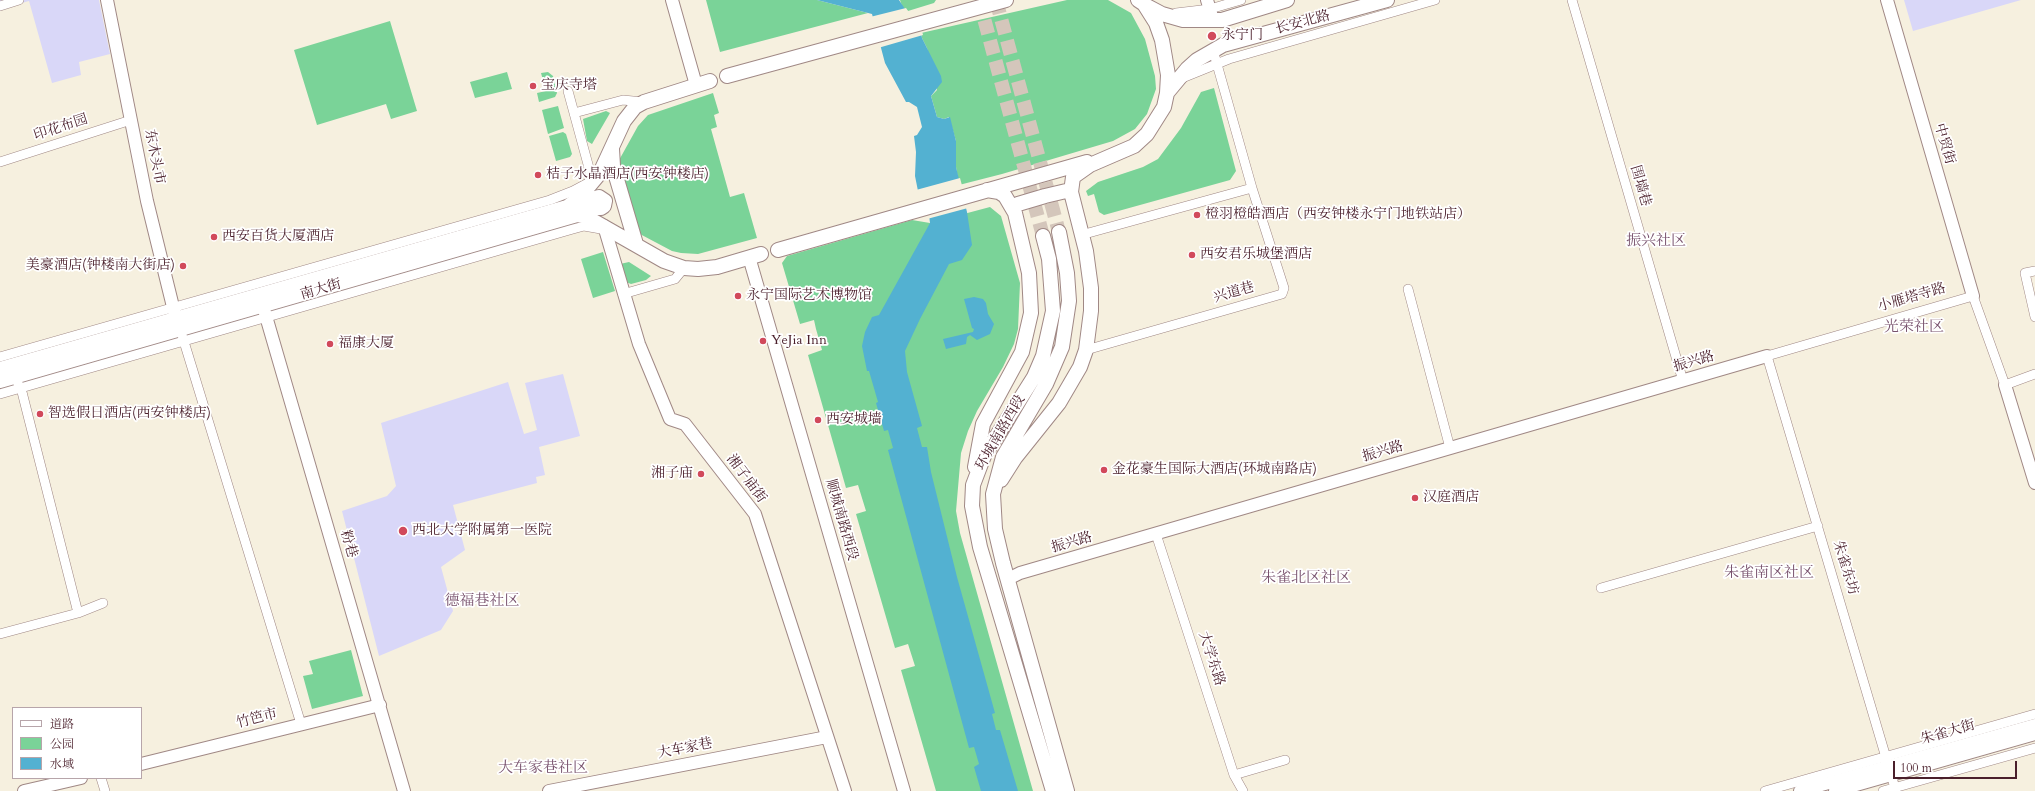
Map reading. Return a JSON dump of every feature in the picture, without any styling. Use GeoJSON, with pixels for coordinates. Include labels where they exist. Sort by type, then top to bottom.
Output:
{"type":"FeatureCollection","features":[{"type":"Feature","properties":{"kind":"main road"},"geometry":{"type":"LineString","coordinates":[[948,15],[955,0]]}},
{"type":"Feature","properties":{"kind":"main road"},"geometry":{"type":"LineString","coordinates":[[727,76],[1006,0]]}},
{"type":"Feature","properties":{"kind":"main road","name":"长安北路"},"geometry":{"type":"LineString","coordinates":[[1146,5],[1183,20],[1210,10],[1222,20],[1287,0]]}},
{"type":"Feature","properties":{"kind":"main road","name":"长安北路"},"geometry":{"type":"LineString","coordinates":[[1167,93],[1197,60],[1222,45],[1387,0]]}},
{"type":"Feature","properties":{"kind":"main road"},"geometry":{"type":"LineString","coordinates":[[993,494],[1015,458],[1059,403],[1080,367],[1086,350],[1091,311],[1091,288],[1089,267],[1070,192],[1073,177],[1079,171],[1134,146],[1147,134],[1164,107],[1167,93],[1168,75],[1162,40],[1156,23],[1146,5]]}},
{"type":"Feature","properties":{"kind":"main road","name":"南大街"},"geometry":{"type":"LineString","coordinates":[[11,382],[178,324],[265,312],[565,213],[594,180],[612,148],[628,113],[644,102],[710,81]]}},
{"type":"Feature","properties":{"kind":"main road"},"geometry":{"type":"LineString","coordinates":[[612,148],[613,166],[631,241]]}},
{"type":"Feature","properties":{"kind":"main road"},"geometry":{"type":"LineString","coordinates":[[778,250],[1113,155]]}},
{"type":"Feature","properties":{"kind":"main road"},"geometry":{"type":"LineString","coordinates":[[973,485],[983,424],[1022,352],[1031,313],[1031,291],[1028,266],[1013,208],[999,192],[986,190]]}},
{"type":"Feature","properties":{"kind":"main road"},"geometry":{"type":"LineString","coordinates":[[1013,208],[1018,204],[1045,196],[1066,191],[1070,192]]}},
{"type":"Feature","properties":{"kind":"main road","name":"南大街"},"geometry":{"type":"LineString","coordinates":[[0,369],[178,324],[565,213],[585,216],[664,261],[684,268],[698,269],[717,267],[755,256]]}},
{"type":"Feature","properties":{"kind":"main road","name":"环城南路西段"},"geometry":{"type":"LineString","coordinates":[[1059,232],[1067,274],[1069,301],[1062,347],[1046,384],[1003,457],[993,494],[995,528],[1066,791]]}},
{"type":"Feature","properties":{"kind":"main road","name":"环城南路西段"},"geometry":{"type":"LineString","coordinates":[[1043,236],[1050,265],[1053,311],[1043,356],[1034,377],[984,456],[973,485],[972,506],[980,548],[1053,791]]}},
{"type":"Feature","properties":{"kind":"main road","name":"环城南路西段"},"geometry":{"type":"LineString","coordinates":[[1035,676],[1076,791]]}},
{"type":"Feature","properties":{"kind":"main road","name":"环城南路西段"},"geometry":{"type":"LineString","coordinates":[[1026,699],[1027,721],[1032,752],[1044,791]]}},
{"type":"Feature","properties":{"kind":"street"},"geometry":{"type":"LineString","coordinates":[[0,6],[19,0]]}},
{"type":"Feature","properties":{"kind":"street","name":"东木头市"},"geometry":{"type":"LineString","coordinates":[[107,0],[131,120],[178,324]]}},
{"type":"Feature","properties":{"kind":"street"},"geometry":{"type":"LineString","coordinates":[[672,0],[696,85]]}},
{"type":"Feature","properties":{"kind":"street"},"geometry":{"type":"LineString","coordinates":[[1210,10],[1241,0]]}},
{"type":"Feature","properties":{"kind":"street"},"geometry":{"type":"LineString","coordinates":[[1176,82],[1187,75],[1217,64],[1435,0]]}},
{"type":"Feature","properties":{"kind":"street","name":"围墙巷"},"geometry":{"type":"LineString","coordinates":[[1572,0],[1683,380]]}},
{"type":"Feature","properties":{"kind":"street","name":"中贸街"},"geometry":{"type":"LineString","coordinates":[[1887,0],[1973,296]]}},
{"type":"Feature","properties":{"kind":"street","name":"兴道巷"},"geometry":{"type":"LineString","coordinates":[[1086,350],[1282,294],[1284,288],[1252,188],[1213,50]]}},
{"type":"Feature","properties":{"kind":"street"},"geometry":{"type":"LineString","coordinates":[[0,357],[178,324],[573,191],[594,180],[568,91]]}},
{"type":"Feature","properties":{"kind":"street"},"geometry":{"type":"LineString","coordinates":[[574,113],[623,100],[644,102]]}},
{"type":"Feature","properties":{"kind":"street","name":"印花布园"},"geometry":{"type":"LineString","coordinates":[[0,162],[131,120]]}},
{"type":"Feature","properties":{"kind":"street"},"geometry":{"type":"LineString","coordinates":[[1081,235],[1252,188]]}},
{"type":"Feature","properties":{"kind":"street"},"geometry":{"type":"LineString","coordinates":[[265,312],[573,229],[593,227],[605,228]]}},
{"type":"Feature","properties":{"kind":"street","name":"湘子庙街"},"geometry":{"type":"LineString","coordinates":[[605,228],[639,344],[670,419],[685,424],[755,514],[845,791]]}},
{"type":"Feature","properties":{"kind":"street","name":"顺城南路西段"},"geometry":{"type":"LineString","coordinates":[[755,256],[904,791]]}},
{"type":"Feature","properties":{"kind":"street"},"geometry":{"type":"LineString","coordinates":[[624,294],[676,279],[684,268]]}},
{"type":"Feature","properties":{"kind":"street"},"geometry":{"type":"LineString","coordinates":[[2035,271],[2025,273],[2035,317]]}},
{"type":"Feature","properties":{"kind":"street"},"geometry":{"type":"LineString","coordinates":[[1408,289],[1450,448]]}},
{"type":"Feature","properties":{"kind":"street"},"geometry":{"type":"LineString","coordinates":[[1973,296],[2005,385],[2035,483]]}},
{"type":"Feature","properties":{"kind":"street","name":"小雁塔寺路"},"geometry":{"type":"LineString","coordinates":[[1767,356],[1973,296]]}},
{"type":"Feature","properties":{"kind":"street","name":"粉巷"},"geometry":{"type":"LineString","coordinates":[[265,312],[404,791]]}},
{"type":"Feature","properties":{"kind":"street"},"geometry":{"type":"LineString","coordinates":[[178,324],[301,724]]}},
{"type":"Feature","properties":{"kind":"street","name":"振兴路"},"geometry":{"type":"LineString","coordinates":[[1008,579],[1020,574],[1156,534],[1767,356]]}},
{"type":"Feature","properties":{"kind":"street","name":"朱雀东坊"},"geometry":{"type":"LineString","coordinates":[[1767,356],[1895,788]]}},
{"type":"Feature","properties":{"kind":"street"},"geometry":{"type":"LineString","coordinates":[[2005,385],[2035,374]]}},
{"type":"Feature","properties":{"kind":"street"},"geometry":{"type":"LineString","coordinates":[[0,394],[11,382]]}},
{"type":"Feature","properties":{"kind":"street"},"geometry":{"type":"LineString","coordinates":[[11,382],[78,613]]}},
{"type":"Feature","properties":{"kind":"street"},"geometry":{"type":"LineString","coordinates":[[1601,588],[1818,526]]}},
{"type":"Feature","properties":{"kind":"street","name":"大学东路"},"geometry":{"type":"LineString","coordinates":[[1156,534],[1234,775],[1243,791]]}},
{"type":"Feature","properties":{"kind":"street"},"geometry":{"type":"LineString","coordinates":[[0,634],[78,613],[103,603]]}},
{"type":"Feature","properties":{"kind":"street","name":"竹笆市"},"geometry":{"type":"LineString","coordinates":[[142,764],[380,705]]}},
{"type":"Feature","properties":{"kind":"street"},"geometry":{"type":"LineString","coordinates":[[1765,791],[1889,765],[2035,714]]}},
{"type":"Feature","properties":{"kind":"street","name":"朱雀大街"},"geometry":{"type":"LineString","coordinates":[[1800,791],[2035,724]]}},
{"type":"Feature","properties":{"kind":"street","name":"朱雀大街"},"geometry":{"type":"LineString","coordinates":[[1835,791],[1889,765],[2035,734]]}},
{"type":"Feature","properties":{"kind":"street","name":"大车家巷"},"geometry":{"type":"LineString","coordinates":[[548,791],[827,737]]}},
{"type":"Feature","properties":{"kind":"street"},"geometry":{"type":"LineString","coordinates":[[1883,791],[2035,748]]}},
{"type":"Feature","properties":{"kind":"street"},"geometry":{"type":"LineString","coordinates":[[1234,775],[1285,760]]}},
{"type":"Feature","properties":{"kind":"street"},"geometry":{"type":"LineString","coordinates":[[24,791],[77,779]]}},
{"type":"Feature","properties":{"kind":"street"},"geometry":{"type":"LineString","coordinates":[[102,779],[105,791]]}},
{"type":"Feature","properties":{"kind":"shaded area"},"geometry":{"type":"Polygon","coordinates":[[[0,0],[99,0],[110,54],[79,62],[81,75],[52,83],[29,1],[0,9],[0,0]]]}},
{"type":"Feature","properties":{"kind":"shaded area"},"geometry":{"type":"Polygon","coordinates":[[[1904,0],[2021,0],[1913,31],[1904,0]]]}},
{"type":"Feature","properties":{"kind":"shaded area","name":"西北大学附属第一医院"},"geometry":{"type":"Polygon","coordinates":[[[563,374],[580,436],[539,447],[545,475],[536,477],[537,483],[453,505],[465,550],[441,567],[453,611],[441,630],[379,656],[342,511],[387,496],[396,486],[381,423],[508,382],[524,434],[537,430],[525,383],[563,374]]]}},
{"type":"Feature","properties":{"kind":"green space"},"geometry":{"type":"Polygon","coordinates":[[[706,0],[817,0],[868,13],[720,52],[706,0]]]}},
{"type":"Feature","properties":{"kind":"green space"},"geometry":{"type":"Polygon","coordinates":[[[900,0],[936,0],[934,3],[908,11],[903,9],[900,0]]]}},
{"type":"Feature","properties":{"kind":"green space"},"geometry":{"type":"Polygon","coordinates":[[[1067,0],[1108,0],[1131,13],[1145,39],[1155,76],[1156,89],[1147,114],[1135,129],[1113,141],[1002,174],[959,185],[956,167],[956,141],[949,117],[944,119],[937,117],[931,96],[937,90],[927,48],[921,33],[1067,0]]]}},
{"type":"Feature","properties":{"kind":"green space"},"geometry":{"type":"Polygon","coordinates":[[[390,21],[417,111],[391,119],[386,104],[317,125],[294,50],[390,21]]]}},
{"type":"Feature","properties":{"kind":"green space"},"geometry":{"type":"Polygon","coordinates":[[[507,72],[512,89],[475,98],[470,82],[507,72]]]}},
{"type":"Feature","properties":{"kind":"green space"},"geometry":{"type":"Polygon","coordinates":[[[548,72],[553,76],[557,93],[555,97],[539,102],[537,93],[546,91],[541,73],[548,72]]]}},
{"type":"Feature","properties":{"kind":"green space"},"geometry":{"type":"Polygon","coordinates":[[[1214,88],[1236,171],[1230,180],[1104,215],[1099,212],[1094,194],[1088,196],[1086,191],[1098,182],[1143,167],[1158,159],[1181,128],[1201,92],[1214,88]]]}},
{"type":"Feature","properties":{"kind":"green space"},"geometry":{"type":"Polygon","coordinates":[[[713,93],[719,113],[714,115],[717,127],[711,129],[730,197],[744,193],[757,238],[698,254],[672,251],[638,233],[618,162],[638,126],[648,115],[713,93]]]}},
{"type":"Feature","properties":{"kind":"green space"},"geometry":{"type":"Polygon","coordinates":[[[558,106],[564,128],[548,134],[542,110],[558,106]]]}},
{"type":"Feature","properties":{"kind":"green space"},"geometry":{"type":"Polygon","coordinates":[[[606,111],[610,113],[592,144],[587,141],[583,119],[606,111]]]}},
{"type":"Feature","properties":{"kind":"green space"},"geometry":{"type":"Polygon","coordinates":[[[563,132],[566,134],[572,154],[570,157],[556,161],[549,136],[563,132]]]}},
{"type":"Feature","properties":{"kind":"green space"},"geometry":{"type":"Polygon","coordinates":[[[990,207],[1001,216],[1020,283],[1018,329],[1014,344],[1003,367],[977,411],[968,431],[961,453],[956,511],[960,533],[1033,791],[936,791],[901,670],[915,666],[908,644],[895,648],[856,514],[866,511],[858,485],[846,488],[808,355],[822,350],[814,320],[800,324],[782,263],[787,256],[912,220],[930,223],[990,207]]]}},
{"type":"Feature","properties":{"kind":"green space"},"geometry":{"type":"Polygon","coordinates":[[[603,252],[615,291],[593,298],[581,259],[603,252]]]}},
{"type":"Feature","properties":{"kind":"green space"},"geometry":{"type":"Polygon","coordinates":[[[629,262],[651,276],[646,280],[631,284],[626,282],[620,264],[629,262]]]}},
{"type":"Feature","properties":{"kind":"green space"},"geometry":{"type":"Polygon","coordinates":[[[351,650],[363,696],[312,709],[303,676],[313,674],[309,661],[351,650]]]}},
{"type":"Feature","properties":{"kind":"water"},"geometry":{"type":"Polygon","coordinates":[[[817,0],[899,0],[921,33],[922,38],[941,76],[942,82],[931,96],[937,117],[944,119],[950,117],[956,141],[956,167],[967,212],[972,245],[962,260],[949,264],[920,319],[905,351],[907,372],[922,426],[917,428],[922,447],[927,447],[931,472],[957,577],[995,713],[992,714],[996,730],[1000,730],[1018,791],[981,791],[974,767],[979,764],[974,747],[969,748],[888,450],[893,448],[888,430],[884,431],[876,403],[878,402],[869,371],[867,371],[862,346],[865,332],[872,317],[879,315],[930,223],[929,215],[918,191],[915,176],[916,152],[914,136],[917,135],[922,127],[917,107],[909,102],[906,102],[885,63],[872,14],[817,0]]]}},
{"type":"Feature","properties":{"kind":"water"},"geometry":{"type":"Polygon","coordinates":[[[974,297],[983,299],[986,303],[988,314],[994,324],[990,334],[977,340],[970,335],[967,337],[966,344],[946,349],[943,339],[973,332],[974,329],[972,328],[964,299],[974,297]]]}},
{"type":"Feature","properties":{"kind":"pier"},"geometry":{"type":"Polygon","coordinates":[[[906,8],[922,31],[923,35],[878,48],[870,17],[906,8]]]}},
{"type":"Feature","properties":{"kind":"pier"},"geometry":{"type":"Polygon","coordinates":[[[960,178],[968,208],[927,219],[916,190],[960,178]]]}},
{"type":"Feature","properties":{"kind":"tunnel"},"geometry":{"type":"LineString","coordinates":[[979,0],[1043,236]]}},
{"type":"Feature","properties":{"kind":"tunnel"},"geometry":{"type":"LineString","coordinates":[[996,0],[1059,232]]}},
{"type":"Feature","properties":{"kind":"place","name":"永宁门"},"geometry":{"type":"Point","coordinates":[1212,36]}},
{"type":"Feature","properties":{"kind":"place","name":"宝庆寺塔"},"geometry":{"type":"Point","coordinates":[533,86]}},
{"type":"Feature","properties":{"kind":"place","name":"桔子水晶酒店(西安钟楼店)"},"geometry":{"type":"Point","coordinates":[538,175]}},
{"type":"Feature","properties":{"kind":"place","name":"橙羽橙皓酒店（西安钟楼永宁门地铁站店）"},"geometry":{"type":"Point","coordinates":[1197,215]}},
{"type":"Feature","properties":{"kind":"place","name":"西安百货大厦酒店"},"geometry":{"type":"Point","coordinates":[214,237]}},
{"type":"Feature","properties":{"kind":"place","name":"西安君乐城堡酒店"},"geometry":{"type":"Point","coordinates":[1192,255]}},
{"type":"Feature","properties":{"kind":"place","name":"美豪酒店(钟楼南大街店)"},"geometry":{"type":"Point","coordinates":[183,266]}},
{"type":"Feature","properties":{"kind":"place","name":"永宁国际艺术博物馆"},"geometry":{"type":"Point","coordinates":[738,296]}},
{"type":"Feature","properties":{"kind":"place","name":"YeJia Inn"},"geometry":{"type":"Point","coordinates":[763,341]}},
{"type":"Feature","properties":{"kind":"place","name":"福康大厦"},"geometry":{"type":"Point","coordinates":[330,344]}},
{"type":"Feature","properties":{"kind":"place","name":"智选假日酒店(西安钟楼店)"},"geometry":{"type":"Point","coordinates":[40,414]}},
{"type":"Feature","properties":{"kind":"place","name":"西安城墙"},"geometry":{"type":"Point","coordinates":[818,420]}},
{"type":"Feature","properties":{"kind":"place","name":"金花豪生国际大酒店(环城南路店)"},"geometry":{"type":"Point","coordinates":[1104,470]}},
{"type":"Feature","properties":{"kind":"place","name":"湘子庙"},"geometry":{"type":"Point","coordinates":[701,474]}},
{"type":"Feature","properties":{"kind":"place","name":"汉庭酒店"},"geometry":{"type":"Point","coordinates":[1415,498]}},
{"type":"Feature","properties":{"kind":"place","name":"西北大学附属第一医院"},"geometry":{"type":"Point","coordinates":[403,531]}},
{"type":"Feature","properties":{"kind":"district","name":"振兴社区"},"geometry":{"type":"Point","coordinates":[1656,242]}},
{"type":"Feature","properties":{"kind":"district","name":"光荣社区"},"geometry":{"type":"Point","coordinates":[1914,328]}},
{"type":"Feature","properties":{"kind":"district","name":"朱雀南区社区"},"geometry":{"type":"Point","coordinates":[1769,574]}},
{"type":"Feature","properties":{"kind":"district","name":"朱雀北区社区"},"geometry":{"type":"Point","coordinates":[1306,579]}},
{"type":"Feature","properties":{"kind":"district","name":"德福巷社区"},"geometry":{"type":"Point","coordinates":[482,602]}},
{"type":"Feature","properties":{"kind":"district","name":"大车家巷社区"},"geometry":{"type":"Point","coordinates":[543,769]}}]}
